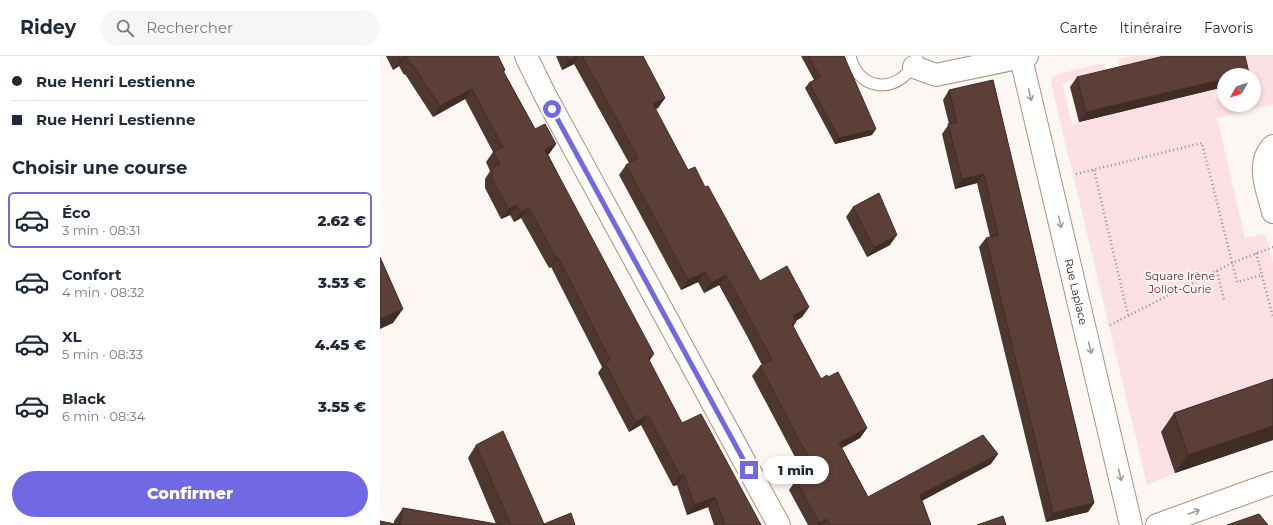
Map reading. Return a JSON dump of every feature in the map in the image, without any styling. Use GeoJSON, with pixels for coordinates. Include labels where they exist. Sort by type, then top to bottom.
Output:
{"type":"FeatureCollection","features":[{"type":"Feature","properties":{"kind":"street"},"geometry":{"type":"LineString","coordinates":[[526,56],[545,95],[779,525]]}},
{"type":"Feature","properties":{"kind":"street","name":"Rue Laplace"},"geometry":{"type":"LineString","coordinates":[[916,61],[936,75],[1024,57],[1050,180],[1131,525]]}},
{"type":"Feature","properties":{"kind":"street"},"geometry":{"type":"LineString","coordinates":[[1273,146],[1268,150],[1264,160],[1263,170],[1273,212]]}},
{"type":"Feature","properties":{"kind":"street"},"geometry":{"type":"LineString","coordinates":[[1158,525],[1273,483]]}},
{"type":"Feature","properties":{"kind":"lane"},"geometry":{"type":"LineString","coordinates":[[850,56],[852,64],[858,73],[866,80],[877,84],[888,85],[907,76],[916,61]]}},
{"type":"Feature","properties":{"kind":"path"},"geometry":{"type":"LineString","coordinates":[[1050,180],[1202,143],[1237,282],[1262,275]]}},
{"type":"Feature","properties":{"kind":"path"},"geometry":{"type":"LineString","coordinates":[[1094,170],[1128,315]]}},
{"type":"Feature","properties":{"kind":"path"},"geometry":{"type":"LineString","coordinates":[[1088,340],[1128,315],[1232,263],[1273,247]]}},
{"type":"Feature","properties":{"kind":"path"},"geometry":{"type":"LineString","coordinates":[[1256,253],[1273,317]]}},
{"type":"Feature","properties":{"kind":"path"},"geometry":{"type":"LineString","coordinates":[[1217,271],[1224,300]]}},
{"type":"Feature","properties":{"kind":"green space"},"geometry":{"type":"Polygon","coordinates":[[[1132,56],[1172,56],[1120,69],[1118,59],[1132,56]]]}},
{"type":"Feature","properties":{"kind":"green space","name":"Square Irène Joliot-Curie"},"geometry":{"type":"Polygon","coordinates":[[[1242,56],[1273,56],[1273,104],[1261,107],[1261,68],[1245,68],[1242,56]]]}},
{"type":"Feature","properties":{"kind":"green space","name":"Square Irène Joliot-Curie"},"geometry":{"type":"Polygon","coordinates":[[[1104,63],[1107,72],[1062,83],[1072,124],[1213,90],[1214,99],[1217,98],[1217,112],[1241,112],[1217,118],[1245,238],[1265,234],[1273,264],[1273,393],[1161,431],[1175,473],[1147,485],[1051,83],[1053,77],[1061,73],[1104,63]]]}},
{"type":"Feature","properties":{"kind":"building"},"geometry":{"type":"Polygon","coordinates":[[[398,56],[406,56],[400,60],[398,56]]]}},
{"type":"Feature","properties":{"kind":"building"},"geometry":{"type":"Polygon","coordinates":[[[406,56],[498,56],[505,70],[503,71],[535,129],[545,124],[556,144],[545,150],[654,354],[648,358],[682,423],[701,414],[761,525],[725,525],[715,497],[694,505],[684,474],[680,476],[648,415],[636,422],[605,363],[610,360],[558,257],[556,258],[529,208],[521,212],[517,205],[508,209],[492,178],[492,168],[500,164],[493,152],[503,147],[472,89],[440,106],[406,56]]]}},
{"type":"Feature","properties":{"kind":"building"},"geometry":{"type":"Polygon","coordinates":[[[567,56],[577,56],[569,60],[567,56]]]}},
{"type":"Feature","properties":{"kind":"building"},"geometry":{"type":"Polygon","coordinates":[[[582,56],[643,56],[665,98],[653,104],[688,170],[695,167],[705,187],[708,186],[760,281],[787,266],[809,307],[793,316],[796,322],[792,324],[821,379],[827,375],[828,377],[838,372],[867,428],[839,443],[868,497],[983,435],[998,454],[920,495],[931,525],[830,525],[827,519],[819,523],[796,480],[815,470],[760,366],[772,360],[726,275],[711,283],[705,272],[688,280],[626,165],[638,158],[582,56]]]}},
{"type":"Feature","properties":{"kind":"building"},"geometry":{"type":"Polygon","coordinates":[[[808,56],[844,56],[876,129],[839,138],[809,83],[820,77],[808,56]]]}},
{"type":"Feature","properties":{"kind":"building"},"geometry":{"type":"Polygon","coordinates":[[[1164,56],[1245,56],[1248,68],[1217,68],[1217,81],[1086,112],[1077,77],[1164,56]]]}},
{"type":"Feature","properties":{"kind":"building"},"geometry":{"type":"Polygon","coordinates":[[[993,80],[1094,503],[1053,513],[986,238],[998,235],[984,174],[962,179],[948,124],[957,122],[949,90],[993,80]]]}},
{"type":"Feature","properties":{"kind":"building"},"geometry":{"type":"Polygon","coordinates":[[[879,193],[897,235],[874,248],[853,207],[879,193]]]}},
{"type":"Feature","properties":{"kind":"building"},"geometry":{"type":"Polygon","coordinates":[[[380,257],[403,309],[380,319],[380,257]]]}},
{"type":"Feature","properties":{"kind":"building"},"geometry":{"type":"Polygon","coordinates":[[[1273,379],[1273,426],[1188,455],[1174,413],[1273,379]]]}},
{"type":"Feature","properties":{"kind":"building"},"geometry":{"type":"Polygon","coordinates":[[[503,431],[544,524],[571,513],[575,525],[511,525],[476,445],[503,431]]]}},
{"type":"Feature","properties":{"kind":"building"},"geometry":{"type":"Polygon","coordinates":[[[403,508],[503,525],[400,525],[403,508]]]}},
{"type":"Feature","properties":{"kind":"building"},"geometry":{"type":"Polygon","coordinates":[[[1259,514],[1268,525],[1227,525],[1259,514]]]}},
{"type":"Feature","properties":{"kind":"building"},"geometry":{"type":"Polygon","coordinates":[[[1003,516],[1006,525],[977,525],[1003,516]]]}},
{"type":"Feature","properties":{"kind":"building"},"geometry":{"type":"Polygon","coordinates":[[[380,521],[400,525],[380,525],[380,521]]]}},
{"type":"Feature","properties":{"kind":"route"},"geometry":{"type":"LineString","coordinates":[[552,109],[749,470]]}}]}
